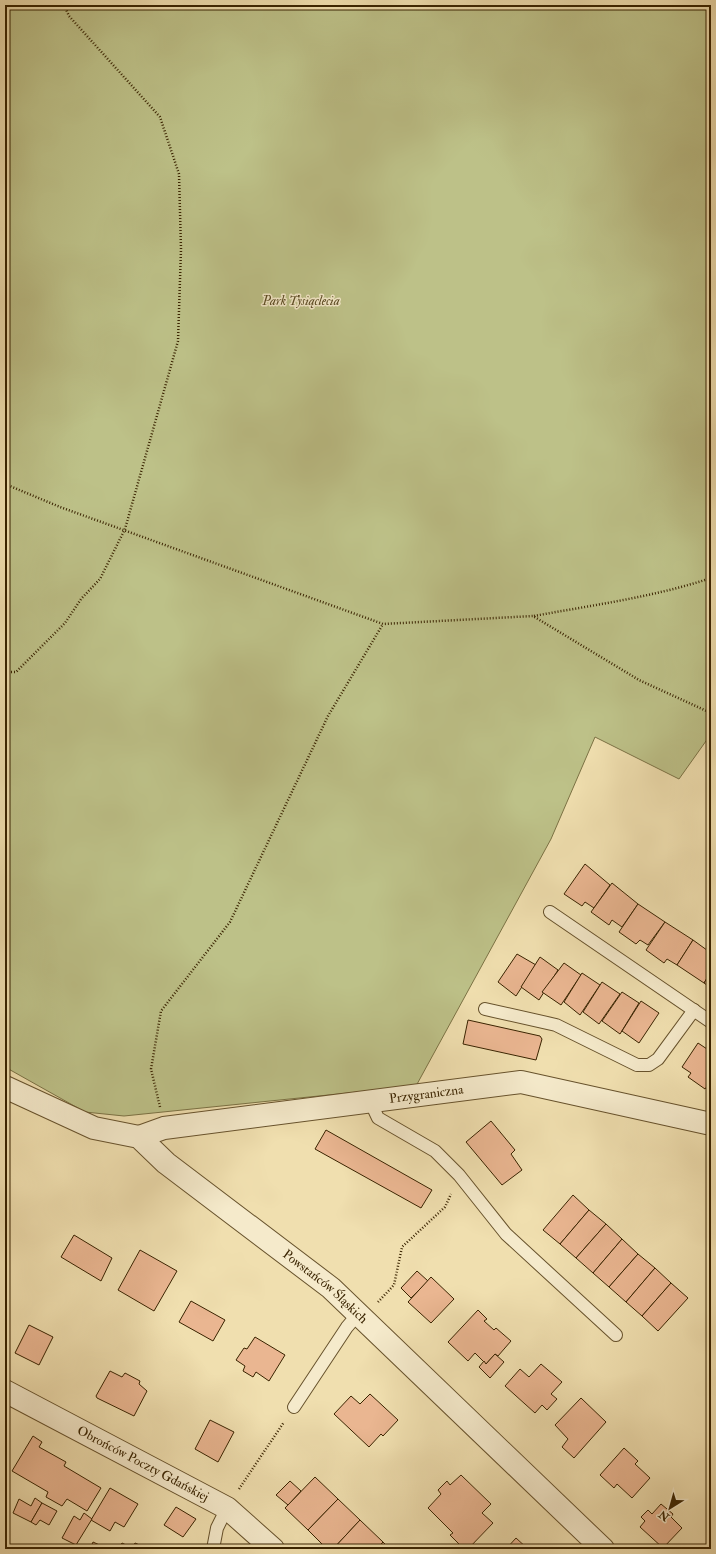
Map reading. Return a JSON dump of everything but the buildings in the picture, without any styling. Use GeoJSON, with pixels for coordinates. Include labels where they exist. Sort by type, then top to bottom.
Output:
{"type":"FeatureCollection","features":[{"type":"Feature","properties":{"kind":"street","name":"Przygraniczna"},"geometry":{"type":"LineString","coordinates":[[139,1137],[164,1128],[521,1082],[711,1124]]}},
{"type":"Feature","properties":{"kind":"street"},"geometry":{"type":"LineString","coordinates":[[5,1087],[94,1128],[139,1137]]}},
{"type":"Feature","properties":{"kind":"street","name":"Powstańców Śląskich"},"geometry":{"type":"LineString","coordinates":[[139,1137],[166,1162],[331,1288],[603,1549]]}},
{"type":"Feature","properties":{"kind":"street","name":"Obrońców Poczty Gdańskiej"},"geometry":{"type":"LineString","coordinates":[[5,1391],[227,1508],[273,1549]]}},
{"type":"Feature","properties":{"kind":"lane"},"geometry":{"type":"LineString","coordinates":[[550,912],[711,1022]]}},
{"type":"Feature","properties":{"kind":"lane"},"geometry":{"type":"LineString","coordinates":[[485,1009],[556,1025],[637,1065],[649,1065],[658,1059],[694,1010]]}},
{"type":"Feature","properties":{"kind":"lane"},"geometry":{"type":"LineString","coordinates":[[370,1101],[378,1118],[435,1151],[459,1175],[506,1234],[616,1335]]}},
{"type":"Feature","properties":{"kind":"lane"},"geometry":{"type":"LineString","coordinates":[[294,1407],[347,1327],[359,1314]]}},
{"type":"Feature","properties":{"kind":"lane"},"geometry":{"type":"LineString","coordinates":[[213,1549],[217,1528],[227,1508]]}},
{"type":"Feature","properties":{"kind":"path"},"geometry":{"type":"LineString","coordinates":[[5,672],[16,672],[65,623],[81,599],[100,579],[125,529],[178,341],[182,249],[179,174],[160,117],[69,16],[64,5]]}},
{"type":"Feature","properties":{"kind":"path"},"geometry":{"type":"LineString","coordinates":[[5,484],[60,507],[125,529],[383,624],[534,616],[649,594],[690,585],[711,578]]}},
{"type":"Feature","properties":{"kind":"path"},"geometry":{"type":"LineString","coordinates":[[534,616],[638,680],[711,713]]}},
{"type":"Feature","properties":{"kind":"path"},"geometry":{"type":"LineString","coordinates":[[164,1128],[151,1069],[161,1012],[230,922],[328,716],[383,624]]}},
{"type":"Feature","properties":{"kind":"path"},"geometry":{"type":"LineString","coordinates":[[359,1314],[375,1305],[394,1284],[402,1247],[445,1207],[459,1175]]}},
{"type":"Feature","properties":{"kind":"path"},"geometry":{"type":"LineString","coordinates":[[227,1508],[294,1407]]}},
{"type":"Feature","properties":{"kind":"green space","name":"Park Tysiąclecia"},"geometry":{"type":"Polygon","coordinates":[[[5,5],[711,5],[711,734],[679,779],[595,737],[551,839],[416,1086],[124,1116],[85,1112],[5,1067],[5,5]]]}}]}
